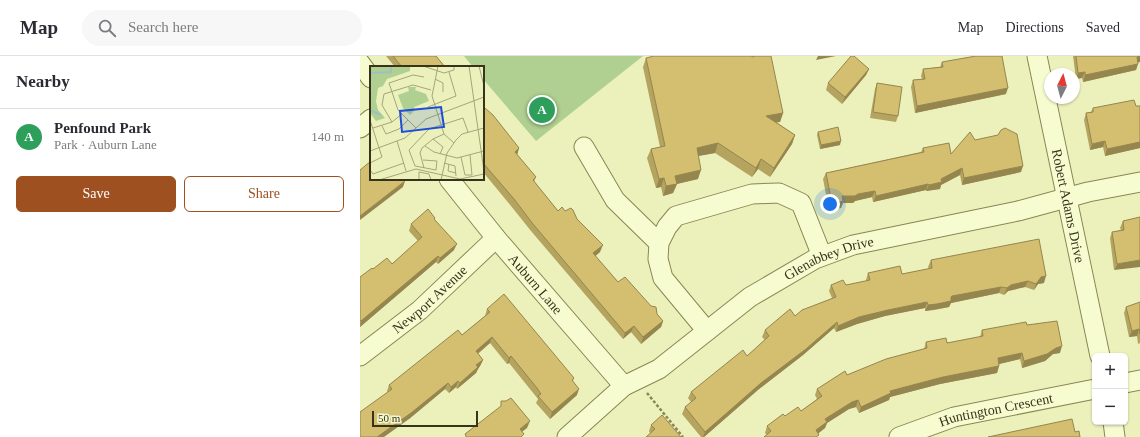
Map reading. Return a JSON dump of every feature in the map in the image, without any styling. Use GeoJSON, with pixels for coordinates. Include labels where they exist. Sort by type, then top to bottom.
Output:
{"type":"FeatureCollection","features":[{"type":"Feature","properties":{"kind":"street","name":"Robert Adams Drive"},"geometry":{"type":"LineString","coordinates":[[1037,56],[1099,353]]}},
{"type":"Feature","properties":{"kind":"street"},"geometry":{"type":"LineString","coordinates":[[360,63],[370,77]]}},
{"type":"Feature","properties":{"kind":"street"},"geometry":{"type":"LineString","coordinates":[[360,128],[370,120]]}},
{"type":"Feature","properties":{"kind":"street"},"geometry":{"type":"LineString","coordinates":[[584,147],[615,200],[659,243]]}},
{"type":"Feature","properties":{"kind":"street","name":"Auburn Lane"},"geometry":{"type":"LineString","coordinates":[[450,180],[496,238],[631,383]]}},
{"type":"Feature","properties":{"kind":"street","name":"Glenabbey Drive"},"geometry":{"type":"LineString","coordinates":[[567,437],[631,383],[659,369],[750,297],[822,256],[853,245],[1068,199],[1088,192],[1140,182]]}},
{"type":"Feature","properties":{"kind":"street"},"geometry":{"type":"LineString","coordinates":[[707,331],[663,278],[658,259],[659,243],[667,227],[676,216],[752,194],[779,193],[801,203],[822,256]]}},
{"type":"Feature","properties":{"kind":"street","name":"Newport Avenue"},"geometry":{"type":"LineString","coordinates":[[360,356],[420,310],[496,238]]}},
{"type":"Feature","properties":{"kind":"street"},"geometry":{"type":"LineString","coordinates":[[1128,382],[1140,380]]}},
{"type":"Feature","properties":{"kind":"street","name":"Huntington Crescent"},"geometry":{"type":"LineString","coordinates":[[899,437],[954,417],[1092,390]]}},
{"type":"Feature","properties":{"kind":"street"},"geometry":{"type":"LineString","coordinates":[[1113,425],[1115,437]]}},
{"type":"Feature","properties":{"kind":"path"},"geometry":{"type":"LineString","coordinates":[[631,383],[683,437]]}},
{"type":"Feature","properties":{"kind":"green space"},"geometry":{"type":"Polygon","coordinates":[[[464,56],[643,56],[536,141],[484,80],[484,66],[472,66],[464,56]]]}},
{"type":"Feature","properties":{"kind":"building"},"geometry":{"type":"Polygon","coordinates":[[[393,56],[436,56],[444,66],[401,66],[393,56]]]}},
{"type":"Feature","properties":{"kind":"building"},"geometry":{"type":"Polygon","coordinates":[[[654,56],[771,56],[783,113],[766,116],[795,135],[774,168],[761,159],[756,168],[718,143],[697,148],[701,170],[675,176],[677,184],[666,186],[664,178],[659,179],[651,149],[665,146],[646,58],[654,56]]]}},
{"type":"Feature","properties":{"kind":"building"},"geometry":{"type":"Polygon","coordinates":[[[851,56],[854,56],[869,69],[845,97],[828,83],[851,56]]]}},
{"type":"Feature","properties":{"kind":"building"},"geometry":{"type":"Polygon","coordinates":[[[976,56],[1002,56],[1008,88],[917,106],[913,80],[925,79],[923,69],[943,67],[942,62],[976,56]]]}},
{"type":"Feature","properties":{"kind":"building"},"geometry":{"type":"Polygon","coordinates":[[[1076,56],[1140,56],[1137,57],[1138,64],[1085,75],[1085,72],[1080,73],[1080,68],[1077,68],[1076,56]]]}},
{"type":"Feature","properties":{"kind":"building"},"geometry":{"type":"Polygon","coordinates":[[[877,83],[902,87],[898,116],[873,112],[877,83]]]}},
{"type":"Feature","properties":{"kind":"building"},"geometry":{"type":"Polygon","coordinates":[[[1134,100],[1136,106],[1140,106],[1140,142],[1107,149],[1105,141],[1092,144],[1086,113],[1093,112],[1093,108],[1134,100]]]}},
{"type":"Feature","properties":{"kind":"building"},"geometry":{"type":"Polygon","coordinates":[[[485,108],[493,115],[519,148],[515,152],[536,177],[533,180],[558,211],[562,207],[565,211],[571,208],[577,219],[603,245],[593,253],[618,282],[625,277],[651,306],[656,307],[657,314],[663,321],[643,337],[634,326],[625,333],[533,224],[484,164],[485,108]]]}},
{"type":"Feature","properties":{"kind":"building"},"geometry":{"type":"Polygon","coordinates":[[[838,127],[841,141],[821,145],[818,132],[838,127]]]}},
{"type":"Feature","properties":{"kind":"building"},"geometry":{"type":"Polygon","coordinates":[[[1005,128],[1017,134],[1023,166],[964,178],[962,168],[941,179],[942,182],[876,196],[875,191],[858,194],[855,196],[842,196],[843,201],[832,204],[826,173],[924,152],[923,148],[949,143],[951,154],[970,132],[975,140],[998,135],[1001,130],[1005,128]]]}},
{"type":"Feature","properties":{"kind":"building"},"geometry":{"type":"Polygon","coordinates":[[[370,162],[370,180],[405,181],[360,216],[360,170],[370,162]]]}},
{"type":"Feature","properties":{"kind":"building"},"geometry":{"type":"Polygon","coordinates":[[[428,209],[435,218],[434,219],[457,244],[440,258],[438,256],[361,321],[360,277],[387,258],[392,264],[422,237],[411,224],[428,209]]]}},
{"type":"Feature","properties":{"kind":"building"},"geometry":{"type":"Polygon","coordinates":[[[1140,217],[1140,260],[1117,264],[1112,232],[1124,230],[1123,221],[1140,217]]]}},
{"type":"Feature","properties":{"kind":"building"},"geometry":{"type":"Polygon","coordinates":[[[1039,239],[1046,276],[1041,277],[1036,284],[1028,281],[1011,285],[1007,288],[1001,287],[952,296],[951,301],[937,304],[928,305],[927,302],[888,310],[859,317],[838,326],[837,322],[806,349],[761,383],[705,432],[685,407],[696,398],[691,392],[743,350],[747,356],[769,336],[765,330],[790,309],[795,316],[802,310],[836,297],[831,285],[843,280],[846,285],[870,280],[868,273],[900,266],[902,274],[932,268],[931,260],[1039,239]]]}},
{"type":"Feature","properties":{"kind":"building"},"geometry":{"type":"Polygon","coordinates":[[[504,294],[574,378],[572,380],[579,389],[552,412],[538,396],[541,394],[537,388],[511,356],[509,358],[492,337],[476,351],[483,360],[476,365],[478,367],[460,383],[458,381],[451,387],[448,383],[411,413],[377,437],[360,437],[360,412],[392,389],[389,385],[458,330],[462,335],[490,312],[487,309],[504,294]]]}},
{"type":"Feature","properties":{"kind":"building"},"geometry":{"type":"Polygon","coordinates":[[[1140,302],[1140,334],[1139,329],[1132,331],[1126,307],[1140,302]]]}},
{"type":"Feature","properties":{"kind":"building"},"geometry":{"type":"Polygon","coordinates":[[[1057,321],[1062,346],[1047,354],[1024,361],[1022,353],[998,358],[999,366],[943,377],[890,391],[891,393],[861,407],[858,400],[852,402],[825,419],[827,422],[816,430],[819,435],[816,437],[764,437],[771,431],[767,426],[783,414],[785,416],[798,407],[801,411],[822,396],[817,389],[845,371],[847,375],[886,359],[927,348],[926,342],[946,338],[947,343],[983,336],[982,330],[1026,322],[1027,325],[1057,321]]]}},
{"type":"Feature","properties":{"kind":"building"},"geometry":{"type":"Polygon","coordinates":[[[511,398],[530,421],[520,429],[524,434],[521,437],[466,437],[465,434],[501,406],[501,401],[506,401],[511,398]]]}},
{"type":"Feature","properties":{"kind":"building"},"geometry":{"type":"Polygon","coordinates":[[[662,415],[681,437],[646,437],[655,429],[651,425],[662,415]]]}},
{"type":"Feature","properties":{"kind":"building"},"geometry":{"type":"Polygon","coordinates":[[[1072,419],[1075,432],[1079,431],[1080,437],[988,437],[1072,419]]]}},
{"type":"Feature","properties":{"kind":"place","name":"Penfound Park"},"geometry":{"type":"Point","coordinates":[542,110]}}]}
